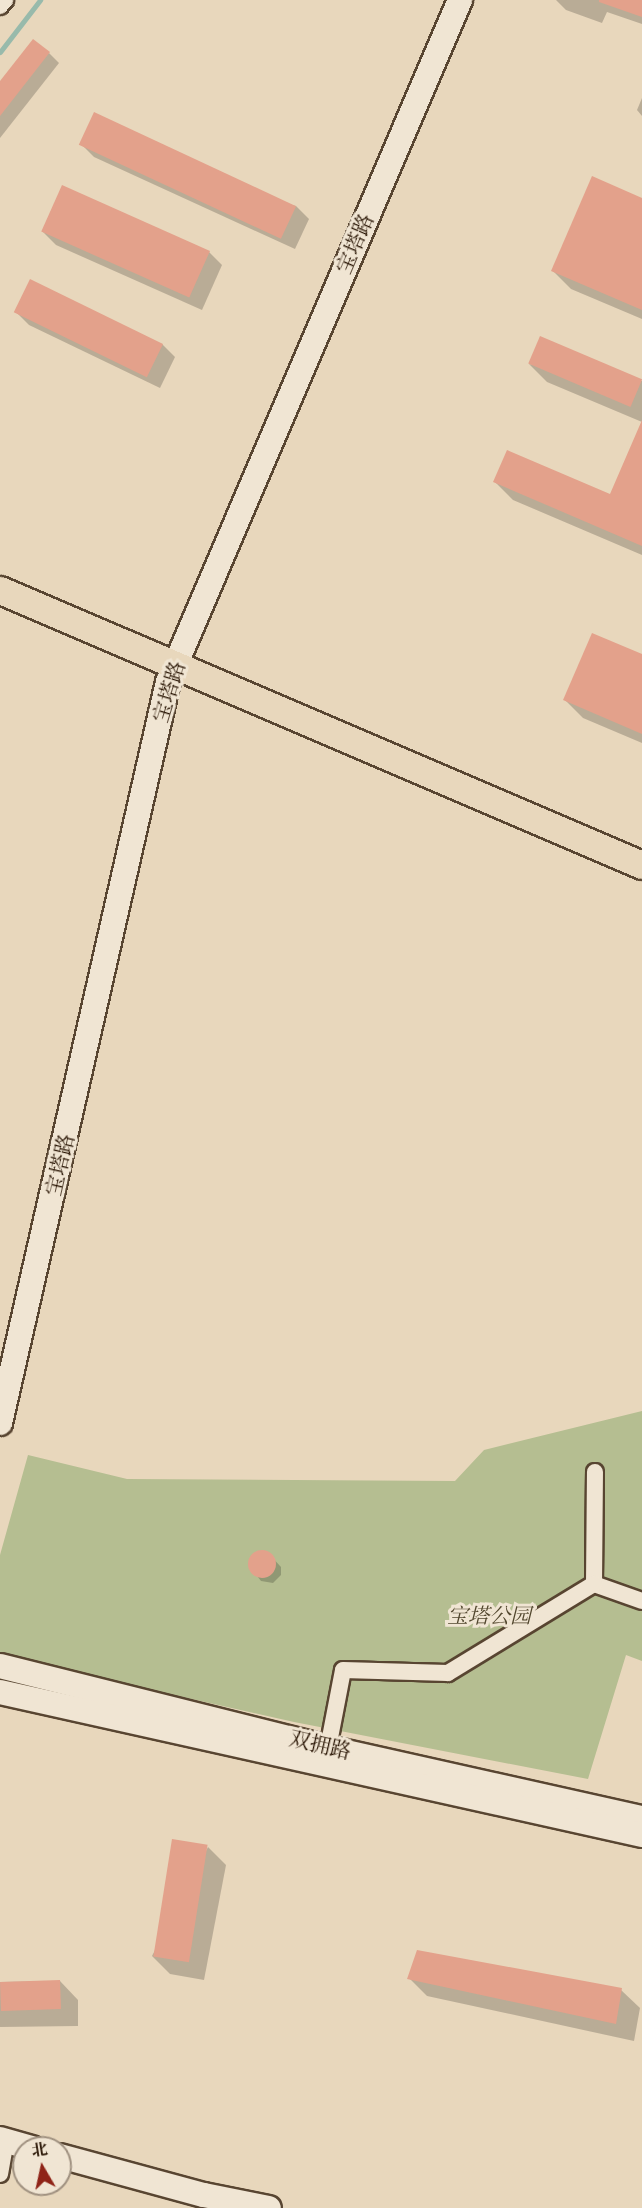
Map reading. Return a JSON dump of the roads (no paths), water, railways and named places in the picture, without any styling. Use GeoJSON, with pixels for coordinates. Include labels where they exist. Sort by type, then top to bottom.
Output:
{"type":"FeatureCollection","features":[{"type":"Feature","properties":{"kind":"main road"},"geometry":{"type":"LineString","coordinates":[[0,590],[172,674]]}},
{"type":"Feature","properties":{"kind":"main road"},"geometry":{"type":"LineString","coordinates":[[0,610],[172,674],[488,809],[642,884]]}},
{"type":"Feature","properties":{"kind":"main road"},"geometry":{"type":"LineString","coordinates":[[488,809],[642,865]]}},
{"type":"Feature","properties":{"kind":"street"},"geometry":{"type":"LineString","coordinates":[[0,6],[5,0]]}},
{"type":"Feature","properties":{"kind":"street","name":"宝塔路"},"geometry":{"type":"LineString","coordinates":[[0,1423],[172,674],[460,0]]}},
{"type":"Feature","properties":{"kind":"street"},"geometry":{"type":"LineString","coordinates":[[594,1584],[595,1472]]}},
{"type":"Feature","properties":{"kind":"street"},"geometry":{"type":"LineString","coordinates":[[594,1584],[642,1601]]}},
{"type":"Feature","properties":{"kind":"street"},"geometry":{"type":"LineString","coordinates":[[328,1748],[343,1670],[448,1673],[594,1584]]}},
{"type":"Feature","properties":{"kind":"street","name":"双拥路"},"geometry":{"type":"LineString","coordinates":[[0,1666],[328,1748],[642,1818]]}},
{"type":"Feature","properties":{"kind":"street","name":"双拥路"},"geometry":{"type":"LineString","coordinates":[[0,1692],[642,1835]]}},
{"type":"Feature","properties":{"kind":"street"},"geometry":{"type":"LineString","coordinates":[[0,2174],[3,2140]]}},
{"type":"Feature","properties":{"kind":"street"},"geometry":{"type":"LineString","coordinates":[[72,2159],[204,2195],[269,2208]]}},
{"type":"Feature","properties":{"kind":"waterway"},"geometry":{"type":"LineString","coordinates":[[0,52],[40,0]]}},
{"type":"Feature","properties":{"kind":"park label","name":"宝塔公园"},"geometry":{"type":"Point","coordinates":[489,1617]}}]}
